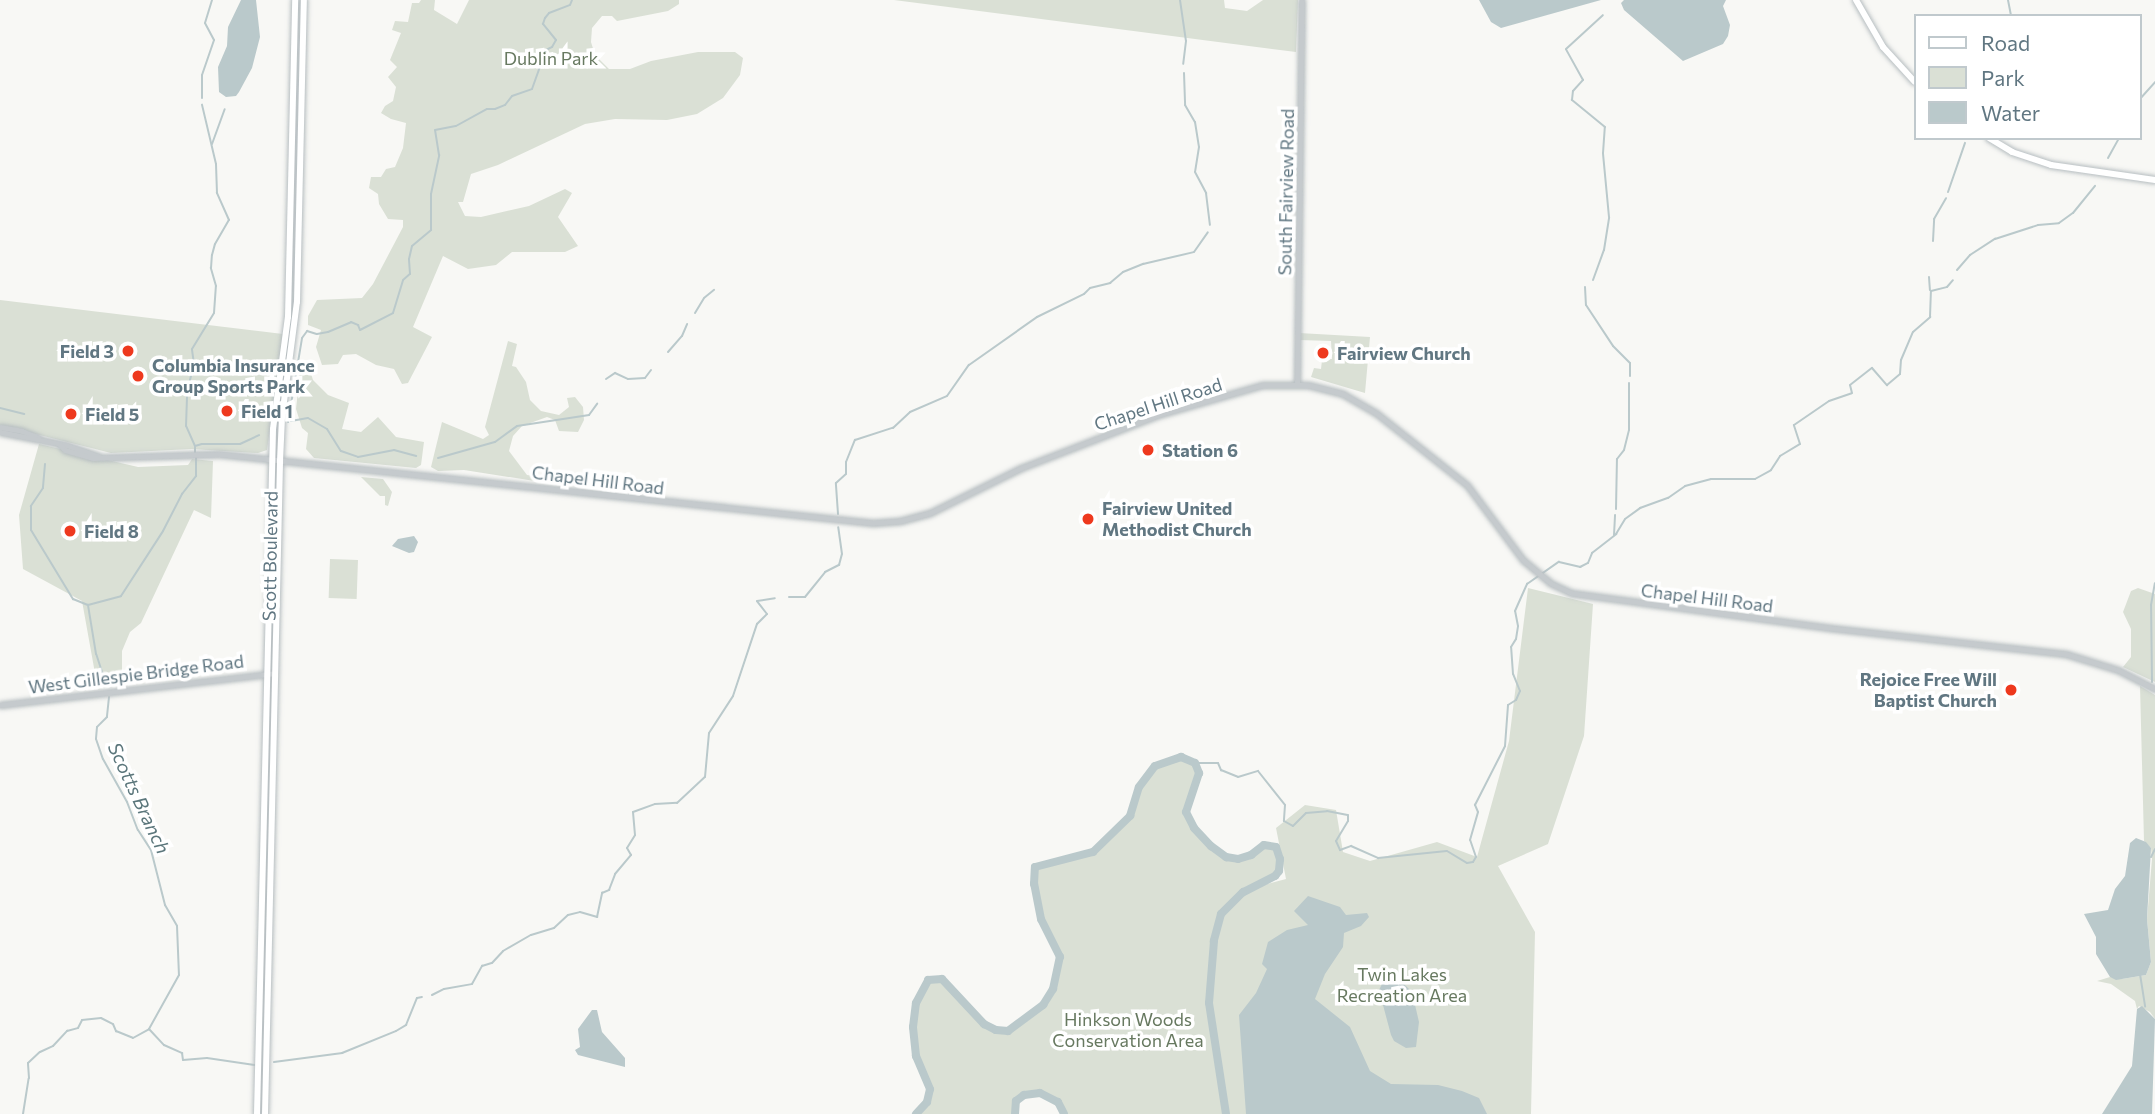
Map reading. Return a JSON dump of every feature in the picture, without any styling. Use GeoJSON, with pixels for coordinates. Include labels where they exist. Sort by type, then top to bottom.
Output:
{"type":"FeatureCollection","features":[{"type":"Feature","properties":{"kind":"main road","name":"Scott Boulevard"},"geometry":{"type":"LineString","coordinates":[[257,1114],[271,673],[276,398],[288,317],[295,0]]}},
{"type":"Feature","properties":{"kind":"main road","name":"Scott Boulevard"},"geometry":{"type":"LineString","coordinates":[[276,461],[297,302],[304,0]]}},
{"type":"Feature","properties":{"kind":"main road"},"geometry":{"type":"LineString","coordinates":[[1856,0],[1882,47],[1913,80]]}},
{"type":"Feature","properties":{"kind":"main road"},"geometry":{"type":"LineString","coordinates":[[1992,140],[2012,152],[2051,165],[2155,180]]}},
{"type":"Feature","properties":{"kind":"main road","name":"Scott Boulevard"},"geometry":{"type":"LineString","coordinates":[[265,1114],[271,673]]}},
{"type":"Feature","properties":{"kind":"street","name":"South Fairview Road"},"geometry":{"type":"LineString","coordinates":[[1297,384],[1303,0]]}},
{"type":"Feature","properties":{"kind":"street","name":"Chapel Hill Road"},"geometry":{"type":"LineString","coordinates":[[0,429],[22,431],[60,445],[65,450],[93,458],[219,454],[873,523],[900,521],[930,513],[1021,468],[1161,414],[1262,385],[1297,384],[1326,388],[1360,403],[1457,477],[1482,501],[1521,557],[1536,573],[1550,583],[1587,597],[2066,654],[2118,670],[2155,689]]}},
{"type":"Feature","properties":{"kind":"street","name":"West Gillespie Bridge Road"},"geometry":{"type":"LineString","coordinates":[[0,705],[271,673]]}},
{"type":"Feature","properties":{"kind":"green space","name":"Dublin Park"},"geometry":{"type":"Polygon","coordinates":[[[421,0],[435,0],[434,10],[457,24],[469,0],[679,0],[679,4],[668,11],[617,21],[612,16],[602,16],[592,28],[591,42],[595,55],[609,69],[630,69],[651,61],[698,52],[735,52],[743,58],[740,75],[723,98],[697,114],[667,120],[615,119],[585,124],[498,165],[471,174],[463,202],[458,202],[465,216],[481,217],[529,206],[565,189],[572,193],[558,217],[578,246],[565,252],[512,252],[496,265],[468,269],[443,256],[413,327],[432,337],[408,383],[402,384],[394,369],[376,365],[356,354],[343,355],[338,364],[322,365],[316,347],[321,330],[308,325],[308,316],[317,300],[362,298],[373,284],[403,227],[403,220],[388,219],[379,204],[378,194],[369,188],[371,177],[381,177],[386,169],[395,167],[403,148],[406,123],[381,113],[385,106],[393,101],[396,87],[388,77],[397,67],[390,60],[401,33],[392,30],[395,21],[408,22],[412,3],[419,3],[421,0]]]}},
{"type":"Feature","properties":{"kind":"green space"},"geometry":{"type":"Polygon","coordinates":[[[894,0],[1224,0],[1225,8],[1247,11],[1263,0],[1298,0],[1296,52],[894,0]]]}},
{"type":"Feature","properties":{"kind":"green space","name":"Columbia Insurance Group Sports Park"},"geometry":{"type":"Polygon","coordinates":[[[0,300],[283,334],[267,450],[258,453],[192,449],[111,453],[0,425],[0,300]]]}},
{"type":"Feature","properties":{"kind":"green space"},"geometry":{"type":"Polygon","coordinates":[[[1299,333],[1370,337],[1365,393],[1311,377],[1314,368],[1321,369],[1322,360],[1332,359],[1331,341],[1299,340],[1299,333]]]}},
{"type":"Feature","properties":{"kind":"green space"},"geometry":{"type":"Polygon","coordinates":[[[508,341],[517,344],[512,366],[516,367],[526,382],[530,400],[541,411],[559,415],[569,407],[567,398],[575,397],[583,407],[584,420],[578,432],[559,431],[555,420],[547,417],[522,426],[513,436],[509,451],[527,475],[540,477],[544,480],[541,482],[464,470],[438,471],[431,467],[442,422],[483,439],[489,435],[485,427],[508,341]]]}},
{"type":"Feature","properties":{"kind":"green space"},"geometry":{"type":"Polygon","coordinates":[[[301,363],[308,364],[313,380],[328,395],[349,403],[342,429],[361,432],[378,417],[396,437],[424,442],[421,465],[416,468],[314,458],[306,449],[308,433],[302,428],[296,409],[301,363]]]}},
{"type":"Feature","properties":{"kind":"green space"},"geometry":{"type":"Polygon","coordinates":[[[39,444],[138,467],[188,465],[192,459],[213,461],[211,518],[194,510],[141,623],[130,632],[122,651],[122,682],[98,690],[82,601],[23,569],[19,515],[39,444]]]}},
{"type":"Feature","properties":{"kind":"green space"},"geometry":{"type":"Polygon","coordinates":[[[361,477],[383,479],[392,492],[388,506],[385,505],[385,496],[380,496],[361,477]]]}},
{"type":"Feature","properties":{"kind":"green space"},"geometry":{"type":"Polygon","coordinates":[[[330,559],[358,560],[357,599],[329,598],[330,559]]]}},
{"type":"Feature","properties":{"kind":"green space","name":"Twin Lakes Recreation Area"},"geometry":{"type":"Polygon","coordinates":[[[1528,588],[1593,604],[1584,736],[1548,844],[1498,866],[1535,932],[1531,1114],[1229,1114],[1222,1084],[1226,1114],[1064,1114],[1058,1102],[1040,1093],[1024,1095],[1016,1101],[1015,1114],[916,1114],[927,1102],[930,1089],[916,1056],[913,1027],[916,1003],[928,980],[942,979],[984,1024],[996,1030],[1008,1031],[1043,1005],[1053,989],[1060,957],[1041,919],[1034,884],[1035,867],[1093,852],[1130,816],[1139,787],[1155,766],[1181,757],[1195,763],[1199,773],[1187,812],[1194,828],[1226,857],[1238,859],[1251,855],[1264,845],[1276,847],[1279,871],[1239,897],[1256,887],[1286,879],[1276,828],[1305,805],[1336,810],[1343,852],[1370,861],[1437,842],[1477,857],[1509,741],[1528,588]]]}},
{"type":"Feature","properties":{"kind":"green space"},"geometry":{"type":"Polygon","coordinates":[[[2138,588],[2155,594],[2155,682],[2123,667],[2131,657],[2131,629],[2123,612],[2131,591],[2138,588]]]}},
{"type":"Feature","properties":{"kind":"green space"},"geometry":{"type":"Polygon","coordinates":[[[2140,686],[2155,695],[2155,1019],[2150,1012],[2139,1006],[2137,1009],[2135,1001],[2111,984],[2097,981],[2110,977],[2122,979],[2146,975],[2151,962],[2147,919],[2152,859],[2151,848],[2144,841],[2140,686]]]}},
{"type":"Feature","properties":{"kind":"water"},"geometry":{"type":"Polygon","coordinates":[[[241,0],[256,0],[260,37],[252,68],[239,92],[236,96],[226,97],[219,92],[218,67],[227,46],[228,27],[241,0]]]}},
{"type":"Feature","properties":{"kind":"water"},"geometry":{"type":"Polygon","coordinates":[[[1479,0],[1601,0],[1501,28],[1491,22],[1479,0]]]}},
{"type":"Feature","properties":{"kind":"water"},"geometry":{"type":"Polygon","coordinates":[[[1624,0],[1726,0],[1723,6],[1730,25],[1728,36],[1723,44],[1683,61],[1624,10],[1621,3],[1624,0]]]}},
{"type":"Feature","properties":{"kind":"water"},"geometry":{"type":"Polygon","coordinates":[[[414,536],[418,542],[414,552],[409,553],[392,546],[398,539],[414,536]]]}},
{"type":"Feature","properties":{"kind":"water"},"geometry":{"type":"Polygon","coordinates":[[[2136,838],[2146,842],[2151,848],[2147,919],[2151,962],[2146,975],[2116,980],[2110,977],[2096,954],[2096,937],[2084,914],[2108,910],[2115,889],[2125,876],[2130,843],[2136,838]]]}},
{"type":"Feature","properties":{"kind":"water"},"geometry":{"type":"Polygon","coordinates":[[[1308,896],[1340,907],[1346,915],[1367,913],[1369,917],[1361,926],[1344,933],[1343,947],[1325,974],[1315,999],[1350,1027],[1370,1071],[1391,1084],[1438,1085],[1462,1091],[1479,1098],[1487,1114],[1246,1114],[1239,1015],[1256,993],[1267,969],[1262,964],[1268,942],[1287,930],[1308,925],[1294,911],[1308,896]]]}},
{"type":"Feature","properties":{"kind":"water"},"geometry":{"type":"Polygon","coordinates":[[[1392,981],[1404,984],[1412,992],[1419,1022],[1416,1047],[1406,1048],[1394,1041],[1391,1035],[1379,990],[1382,984],[1392,981]]]}},
{"type":"Feature","properties":{"kind":"water"},"geometry":{"type":"Polygon","coordinates":[[[2142,1006],[2155,1019],[2152,1114],[2102,1114],[2132,1066],[2137,1009],[2142,1006]]]}},
{"type":"Feature","properties":{"kind":"water"},"geometry":{"type":"Polygon","coordinates":[[[592,1010],[597,1010],[602,1032],[625,1058],[625,1067],[578,1055],[575,1050],[580,1047],[578,1029],[592,1010]]]}},
{"type":"Feature","properties":{"kind":"waterway"},"geometry":{"type":"LineString","coordinates":[[202,98],[202,75],[214,40],[205,23],[212,0]]}},
{"type":"Feature","properties":{"kind":"waterway","name":"Scotts Branch"},"geometry":{"type":"LineString","coordinates":[[288,422],[302,338],[307,331],[317,334],[328,332],[351,322],[358,325],[360,330],[393,313],[403,280],[410,274],[412,246],[431,230],[431,194],[439,155],[435,130],[456,126],[487,109],[505,105],[512,96],[532,89],[546,50],[552,47],[556,40],[543,24],[545,18],[549,13],[570,5],[572,0]]}},
{"type":"Feature","properties":{"kind":"waterway"},"geometry":{"type":"LineString","coordinates":[[1180,0],[1186,41],[1183,64]]}},
{"type":"Feature","properties":{"kind":"waterway"},"geometry":{"type":"LineString","coordinates":[[2008,0],[2011,14]]}},
{"type":"Feature","properties":{"kind":"waterway"},"geometry":{"type":"LineString","coordinates":[[1593,280],[1604,250],[1609,217],[1603,153],[1605,127],[1572,100],[1573,91],[1583,80],[1566,49],[1603,15]]}},
{"type":"Feature","properties":{"kind":"waterway"},"geometry":{"type":"LineString","coordinates":[[1184,73],[1185,105],[1195,122],[1199,147],[1195,172],[1206,193],[1210,225]]}},
{"type":"Feature","properties":{"kind":"waterway"},"geometry":{"type":"LineString","coordinates":[[2141,98],[2155,82]]}},
{"type":"Feature","properties":{"kind":"waterway"},"geometry":{"type":"LineString","coordinates":[[195,446],[186,426],[187,392],[194,364],[192,349],[214,313],[216,286],[211,268],[212,255],[215,244],[229,220],[217,193],[216,164],[202,105]]}},
{"type":"Feature","properties":{"kind":"waterway"},"geometry":{"type":"LineString","coordinates":[[212,144],[225,109]]}},
{"type":"Feature","properties":{"kind":"waterway"},"geometry":{"type":"LineString","coordinates":[[2108,158],[2118,140]]}},
{"type":"Feature","properties":{"kind":"waterway"},"geometry":{"type":"LineString","coordinates":[[1948,192],[1965,143]]}},
{"type":"Feature","properties":{"kind":"waterway"},"geometry":{"type":"LineString","coordinates":[[1957,270],[1970,255],[1995,239],[2038,225],[2059,223],[2073,213],[2095,186]]}},
{"type":"Feature","properties":{"kind":"waterway"},"geometry":{"type":"LineString","coordinates":[[1933,241],[1934,219],[1946,198]]}},
{"type":"Feature","properties":{"kind":"waterway"},"geometry":{"type":"LineString","coordinates":[[838,514],[836,483],[846,474],[846,462],[855,440],[893,428],[910,412],[947,396],[969,365],[1037,317],[1084,294],[1090,288],[1110,283],[1123,272],[1143,264],[1194,252],[1208,232]]}},
{"type":"Feature","properties":{"kind":"waterway"},"geometry":{"type":"LineString","coordinates":[[1929,277],[1930,290]]}},
{"type":"Feature","properties":{"kind":"waterway"},"geometry":{"type":"LineString","coordinates":[[1195,763],[1218,763],[1221,770],[1238,777],[1258,771],[1285,805],[1284,821],[1293,826],[1306,813],[1327,811],[1348,815],[1348,821],[1336,841],[1340,850],[1351,846],[1378,858],[1447,851],[1467,863],[1473,862],[1476,857],[1470,840],[1478,812],[1475,805],[1505,746],[1508,705],[1516,700],[1520,691],[1513,674],[1511,647],[1516,639],[1518,626],[1515,611],[1527,584],[1559,562],[1580,567],[1588,563],[1592,553],[1616,534],[1625,519],[1640,508],[1668,498],[1685,486],[1711,479],[1755,479],[1771,470],[1780,456],[1800,444],[1794,425],[1829,401],[1852,393],[1850,385],[1872,368],[1887,385],[1900,374],[1901,360],[1913,332],[1930,317],[1931,291],[1947,287],[1953,280]]}},
{"type":"Feature","properties":{"kind":"waterway"},"geometry":{"type":"LineString","coordinates":[[1585,287],[1586,305],[1613,346],[1630,363],[1630,376]]}},
{"type":"Feature","properties":{"kind":"waterway"},"geometry":{"type":"LineString","coordinates":[[695,313],[704,298],[714,290]]}},
{"type":"Feature","properties":{"kind":"waterway"},"geometry":{"type":"LineString","coordinates":[[668,352],[682,336],[687,324]]}},
{"type":"Feature","properties":{"kind":"waterway"},"geometry":{"type":"LineString","coordinates":[[606,379],[615,373],[628,379],[645,378],[651,370]]}},
{"type":"Feature","properties":{"kind":"waterway"},"geometry":{"type":"LineString","coordinates":[[1616,509],[1617,459],[1624,450],[1629,430],[1629,383]]}},
{"type":"Feature","properties":{"kind":"waterway"},"geometry":{"type":"LineString","coordinates":[[438,458],[495,442],[517,426],[589,415],[597,404]]}},
{"type":"Feature","properties":{"kind":"waterway"},"geometry":{"type":"LineString","coordinates":[[0,408],[24,414]]}},
{"type":"Feature","properties":{"kind":"waterway"},"geometry":{"type":"LineString","coordinates":[[291,421],[308,418],[327,429],[341,451],[358,457],[394,450],[416,456]]}},
{"type":"Feature","properties":{"kind":"waterway","name":"Scotts Branch"},"geometry":{"type":"LineString","coordinates":[[195,452],[195,446],[202,444],[240,444],[259,435]]}},
{"type":"Feature","properties":{"kind":"waterway","name":"Scotts Branch"},"geometry":{"type":"LineString","coordinates":[[104,678],[96,654],[88,605],[121,596],[163,531],[182,494],[196,476],[196,457]]}},
{"type":"Feature","properties":{"kind":"waterway"},"geometry":{"type":"LineString","coordinates":[[45,464],[43,488],[31,506],[31,530],[73,599],[88,605]]}},
{"type":"Feature","properties":{"kind":"waterway"},"geometry":{"type":"LineString","coordinates":[[1614,535],[1615,515]]}},
{"type":"Feature","properties":{"kind":"waterway"},"geometry":{"type":"LineString","coordinates":[[789,597],[805,597],[825,572],[839,565],[842,554],[838,527]]}},
{"type":"Feature","properties":{"kind":"waterway"},"geometry":{"type":"LineString","coordinates":[[2152,682],[2151,605],[2155,583]]}},
{"type":"Feature","properties":{"kind":"waterway"},"geometry":{"type":"LineString","coordinates":[[432,995],[444,989],[472,984],[482,966],[492,963],[503,951],[531,935],[554,928],[568,915],[580,912],[597,917],[602,893],[609,890],[615,874],[631,855],[627,848],[635,835],[633,812],[655,804],[677,803],[705,777],[709,733],[733,696],[757,624],[767,614],[757,601],[775,598]]}},
{"type":"Feature","properties":{"kind":"waterway","name":"Scotts Branch"},"geometry":{"type":"LineString","coordinates":[[109,697],[107,717],[97,727],[96,739],[138,830],[151,850],[165,905],[177,926],[179,975],[149,1029]]}},
{"type":"Feature","properties":{"kind":"waterway"},"geometry":{"type":"LineString","coordinates":[[916,1114],[927,1102],[930,1089],[916,1056],[913,1027],[916,1003],[928,980],[942,979],[984,1024],[996,1030],[1008,1031],[1043,1005],[1053,989],[1060,957],[1041,919],[1034,884],[1035,867],[1093,852],[1130,816],[1139,787],[1155,766],[1181,757],[1195,763],[1199,773],[1186,812],[1194,828],[1211,846],[1226,857],[1238,859],[1251,855],[1264,845],[1276,847],[1280,859],[1279,871],[1275,876],[1243,892],[1221,914],[1214,941],[1209,1003],[1226,1114]]}},
{"type":"Feature","properties":{"kind":"waterway"},"geometry":{"type":"LineString","coordinates":[[2151,857],[2155,849]]}},
{"type":"Feature","properties":{"kind":"waterway"},"geometry":{"type":"LineString","coordinates":[[2140,974],[2145,1007]]}},
{"type":"Feature","properties":{"kind":"waterway"},"geometry":{"type":"LineString","coordinates":[[274,1062],[342,1053],[396,1031],[406,1025],[417,998],[422,997]]}},
{"type":"Feature","properties":{"kind":"waterway"},"geometry":{"type":"LineString","coordinates":[[23,1114],[29,1078],[28,1063],[40,1052],[53,1046],[67,1031],[78,1028],[82,1020],[101,1018],[113,1024],[116,1031],[133,1038],[149,1029],[164,1045],[182,1053],[183,1060],[207,1058],[254,1065]]}},
{"type":"Feature","properties":{"kind":"waterway"},"geometry":{"type":"LineString","coordinates":[[1015,1114],[1016,1101],[1024,1095],[1040,1093],[1058,1102],[1064,1114]]}},
{"type":"Feature","properties":{"kind":"place","name":"Field 3"},"geometry":{"type":"Point","coordinates":[128,351]}},
{"type":"Feature","properties":{"kind":"place","name":"Fairview Church"},"geometry":{"type":"Point","coordinates":[1323,353]}},
{"type":"Feature","properties":{"kind":"place","name":"Columbia Insurance Group Sports Park"},"geometry":{"type":"Point","coordinates":[138,376]}},
{"type":"Feature","properties":{"kind":"place","name":"Field 1"},"geometry":{"type":"Point","coordinates":[227,411]}},
{"type":"Feature","properties":{"kind":"place","name":"Field 5"},"geometry":{"type":"Point","coordinates":[71,414]}},
{"type":"Feature","properties":{"kind":"place","name":"Station 6"},"geometry":{"type":"Point","coordinates":[1148,450]}},
{"type":"Feature","properties":{"kind":"place","name":"Fairview United Methodist Church"},"geometry":{"type":"Point","coordinates":[1088,519]}},
{"type":"Feature","properties":{"kind":"place","name":"Field 8"},"geometry":{"type":"Point","coordinates":[70,531]}},
{"type":"Feature","properties":{"kind":"place","name":"Rejoice Free Will Baptist Church"},"geometry":{"type":"Point","coordinates":[2011,690]}},
{"type":"Feature","properties":{"kind":"park label","name":"Hinkson Woods Conservation Area"},"geometry":{"type":"Point","coordinates":[1128,1030]}}]}
